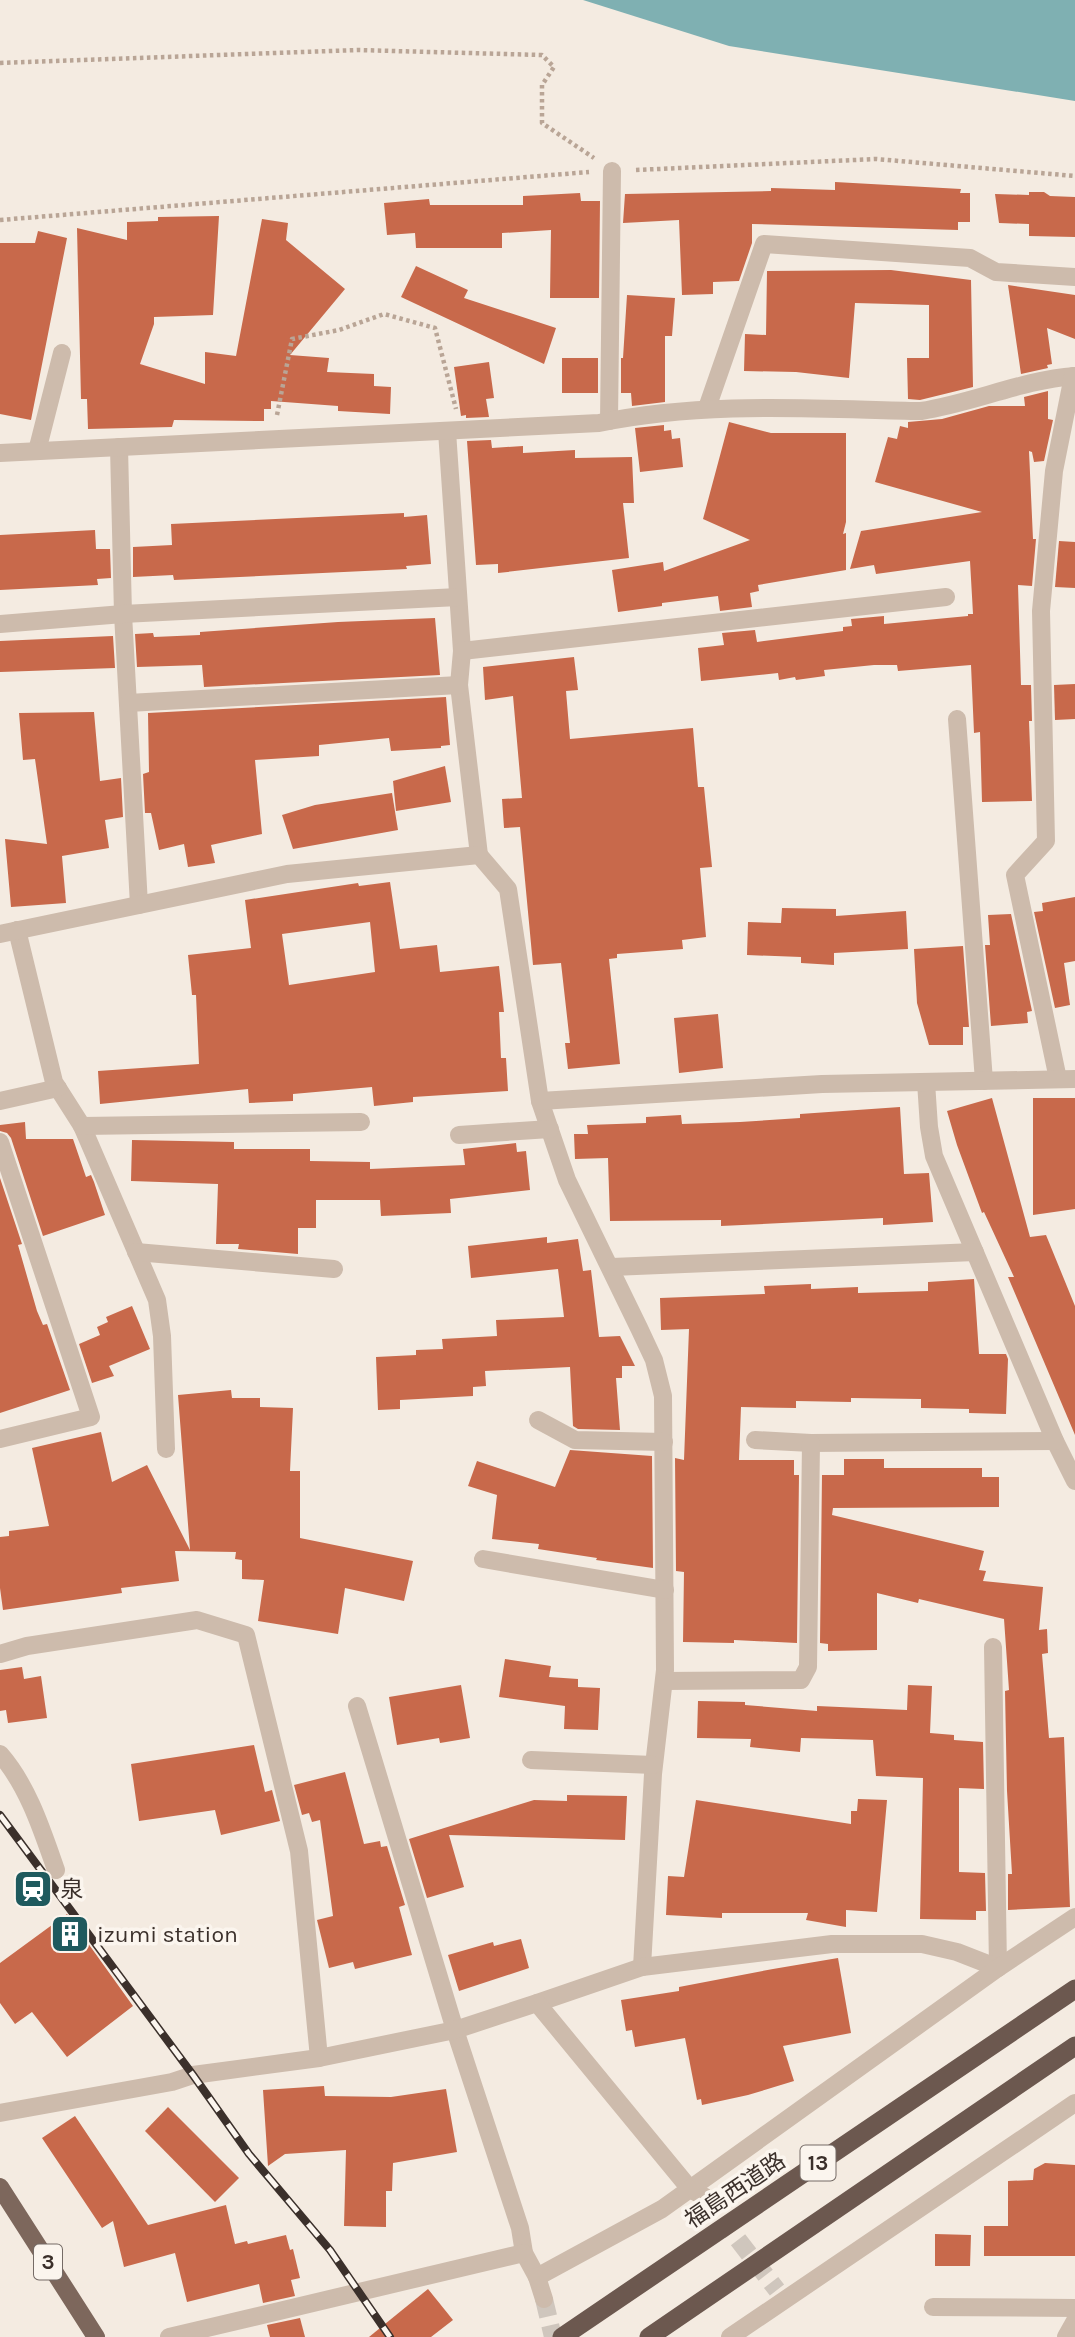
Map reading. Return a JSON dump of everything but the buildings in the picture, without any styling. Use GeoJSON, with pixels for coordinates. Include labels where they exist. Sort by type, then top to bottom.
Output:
{"type":"FeatureCollection","features":[{"type":"Feature","properties":{"kind":"highway","name":"福島西道路"},"geometry":{"type":"LineString","coordinates":[[562,2337],[1075,1989]]}},
{"type":"Feature","properties":{"kind":"highway","name":"13"},"geometry":{"type":"LineString","coordinates":[[649,2337],[1075,2046]]}},
{"type":"Feature","properties":{"kind":"main road","name":"3"},"geometry":{"type":"LineString","coordinates":[[0,2187],[96,2337]]}},
{"type":"Feature","properties":{"kind":"street"},"geometry":{"type":"LineString","coordinates":[[609,421],[612,171]]}},
{"type":"Feature","properties":{"kind":"street"},"geometry":{"type":"LineString","coordinates":[[707,408],[764,244],[970,258],[996,272],[1075,277]]}},
{"type":"Feature","properties":{"kind":"street"},"geometry":{"type":"LineString","coordinates":[[37,451],[62,353]]}},
{"type":"Feature","properties":{"kind":"street"},"geometry":{"type":"LineString","coordinates":[[0,453],[609,421],[707,408],[921,411],[947,407],[1035,382],[1074,376],[1054,471],[1041,611],[1046,841],[1015,875],[1067,1079],[822,1084],[540,1101]]}},
{"type":"Feature","properties":{"kind":"street"},"geometry":{"type":"LineString","coordinates":[[454,430],[461,651],[459,685],[479,855],[509,890],[540,1101],[567,1180],[612,1267],[654,1360],[663,1396],[664,1681],[653,1765],[642,1967]]}},
{"type":"Feature","properties":{"kind":"street"},"geometry":{"type":"LineString","coordinates":[[119,447],[123,614],[139,905]]}},
{"type":"Feature","properties":{"kind":"street"},"geometry":{"type":"LineString","coordinates":[[0,624],[123,614],[458,597]]}},
{"type":"Feature","properties":{"kind":"street"},"geometry":{"type":"LineString","coordinates":[[461,651],[946,597]]}},
{"type":"Feature","properties":{"kind":"street"},"geometry":{"type":"LineString","coordinates":[[128,703],[459,685]]}},
{"type":"Feature","properties":{"kind":"street"},"geometry":{"type":"LineString","coordinates":[[957,719],[984,1081]]}},
{"type":"Feature","properties":{"kind":"street"},"geometry":{"type":"LineString","coordinates":[[166,1448],[162,1336],[157,1300],[82,1126],[54,1082],[9,932],[287,874],[479,855]]}},
{"type":"Feature","properties":{"kind":"street"},"geometry":{"type":"LineString","coordinates":[[926,1082],[934,1156],[1055,1441],[1075,1481]]}},
{"type":"Feature","properties":{"kind":"street"},"geometry":{"type":"LineString","coordinates":[[0,1101],[58,1088]]}},
{"type":"Feature","properties":{"kind":"street"},"geometry":{"type":"LineString","coordinates":[[82,1126],[361,1122]]}},
{"type":"Feature","properties":{"kind":"street"},"geometry":{"type":"LineString","coordinates":[[459,1135],[550,1129]]}},
{"type":"Feature","properties":{"kind":"street"},"geometry":{"type":"LineString","coordinates":[[0,1142],[91,1417],[0,1439]]}},
{"type":"Feature","properties":{"kind":"street"},"geometry":{"type":"LineString","coordinates":[[136,1252],[334,1269]]}},
{"type":"Feature","properties":{"kind":"street"},"geometry":{"type":"LineString","coordinates":[[612,1267],[975,1252]]}},
{"type":"Feature","properties":{"kind":"street"},"geometry":{"type":"LineString","coordinates":[[538,1420],[575,1440],[664,1443]]}},
{"type":"Feature","properties":{"kind":"street"},"geometry":{"type":"LineString","coordinates":[[755,1440],[811,1443],[1055,1441]]}},
{"type":"Feature","properties":{"kind":"street"},"geometry":{"type":"LineString","coordinates":[[664,1681],[801,1680],[808,1667],[811,1443]]}},
{"type":"Feature","properties":{"kind":"street"},"geometry":{"type":"LineString","coordinates":[[483,1559],[665,1590]]}},
{"type":"Feature","properties":{"kind":"street"},"geometry":{"type":"LineString","coordinates":[[0,1654],[27,1646],[197,1620],[246,1635],[299,1851],[318,2058]]}},
{"type":"Feature","properties":{"kind":"street"},"geometry":{"type":"LineString","coordinates":[[993,1647],[998,1968]]}},
{"type":"Feature","properties":{"kind":"street"},"geometry":{"type":"LineString","coordinates":[[357,1706],[455,2030],[520,2228],[524,2253],[537,2277],[544,2300]]}},
{"type":"Feature","properties":{"kind":"street"},"geometry":{"type":"LineString","coordinates":[[0,1754],[11,1766],[39,1821],[56,1870]]}},
{"type":"Feature","properties":{"kind":"street"},"geometry":{"type":"LineString","coordinates":[[531,1760],[653,1765]]}},
{"type":"Feature","properties":{"kind":"street"},"geometry":{"type":"LineString","coordinates":[[537,2277],[662,2209],[698,2193],[998,1968],[1075,1917]]}},
{"type":"Feature","properties":{"kind":"street"},"geometry":{"type":"LineString","coordinates":[[0,2113],[172,2082],[193,2075],[318,2058],[455,2030],[642,1967],[832,1944],[922,1944],[957,1952],[998,1968]]}},
{"type":"Feature","properties":{"kind":"street"},"geometry":{"type":"LineString","coordinates":[[537,2003],[698,2193]]}},
{"type":"Feature","properties":{"kind":"street"},"geometry":{"type":"LineString","coordinates":[[730,2337],[780,2295],[1075,2103]]}},
{"type":"Feature","properties":{"kind":"street"},"geometry":{"type":"LineString","coordinates":[[169,2337],[524,2253]]}},
{"type":"Feature","properties":{"kind":"street"},"geometry":{"type":"LineString","coordinates":[[933,2307],[1075,2308]]}},
{"type":"Feature","properties":{"kind":"street"},"geometry":{"type":"LineString","coordinates":[[1066,2337],[1075,2321]]}},
{"type":"Feature","properties":{"kind":"path"},"geometry":{"type":"LineString","coordinates":[[0,63],[357,50],[542,55],[554,67],[542,85],[542,123],[612,171]]}},
{"type":"Feature","properties":{"kind":"path"},"geometry":{"type":"LineString","coordinates":[[0,220],[612,171],[876,159],[1075,176]]}},
{"type":"Feature","properties":{"kind":"path"},"geometry":{"type":"LineString","coordinates":[[272,440],[292,338],[339,330],[384,314],[435,328],[454,430]]}},
{"type":"Feature","properties":{"kind":"water"},"geometry":{"type":"Polygon","coordinates":[[[583,0],[1075,0],[1075,101],[729,46],[583,0]]]}},
{"type":"Feature","properties":{"kind":"tunnel"},"geometry":{"type":"LineString","coordinates":[[705,2197],[777,2290]]}},
{"type":"Feature","properties":{"kind":"tunnel"},"geometry":{"type":"LineString","coordinates":[[544,2299],[553,2337]]}},
{"type":"Feature","properties":{"kind":"railway"},"geometry":{"type":"LineString","coordinates":[[0,1815],[249,2154],[330,2250],[390,2337]]}},
{"type":"Feature","properties":{"kind":"place","name":"泉"},"geometry":{"type":"Point","coordinates":[33,1889]}},
{"type":"Feature","properties":{"kind":"place","name":"izumi station"},"geometry":{"type":"Point","coordinates":[70,1934]}}]}
